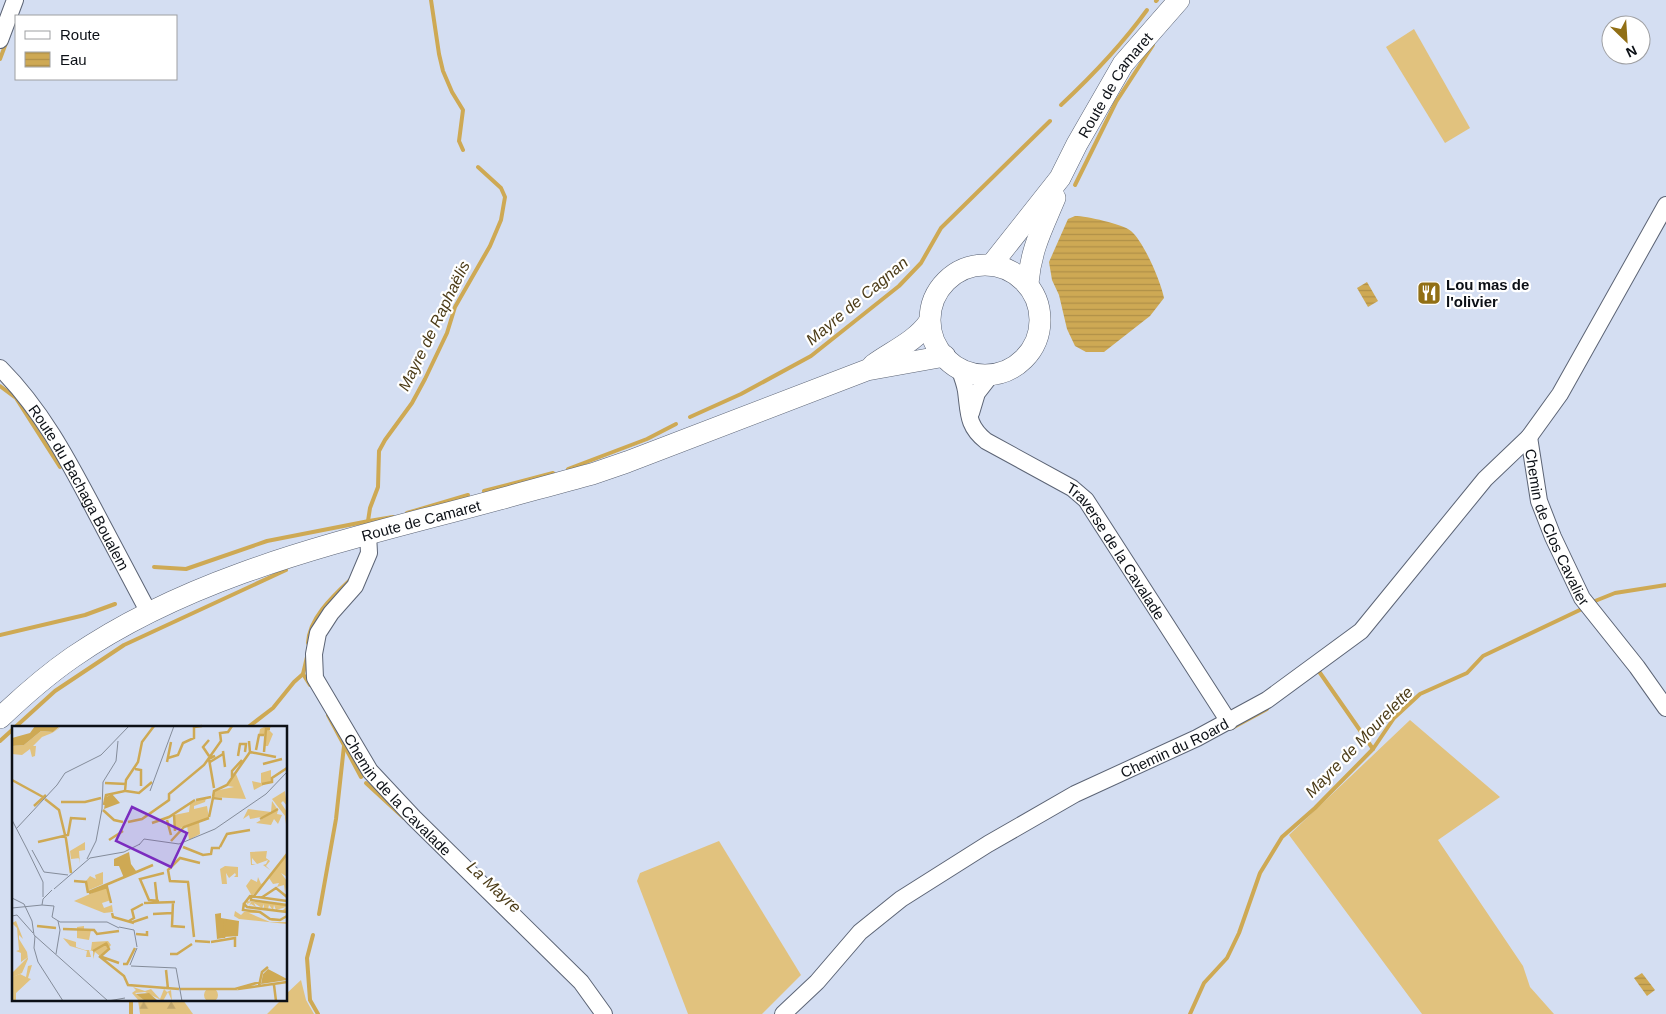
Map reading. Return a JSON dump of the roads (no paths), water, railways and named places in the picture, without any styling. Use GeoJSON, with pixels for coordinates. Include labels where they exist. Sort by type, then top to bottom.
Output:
{"type":"FeatureCollection","features":[{"type":"Feature","properties":{"kind":"main road","name":"Route de Camaret"},"geometry":{"type":"LineString","coordinates":[[992,264],[1060,178],[1077,144],[1123,64],[1179,0]]}},
{"type":"Feature","properties":{"kind":"main road","name":"Route de Camaret"},"geometry":{"type":"LineString","coordinates":[[867,370],[952,362],[975,375],[991,375],[1006,372],[1022,362],[1030,353],[1040,329],[1035,295],[1028,283],[1031,257],[1036,239],[1056,197],[1060,178]]}},
{"type":"Feature","properties":{"kind":"main road"},"geometry":{"type":"LineString","coordinates":[[952,362],[934,342],[929,322],[930,308],[934,296],[941,285],[961,270],[976,265],[992,264],[1011,271],[1028,283]]}},
{"type":"Feature","properties":{"kind":"main road","name":"Route de Camaret"},"geometry":{"type":"LineString","coordinates":[[0,718],[34,687],[73,657],[149,613],[236,574],[353,538],[592,474],[692,438],[867,370],[914,338],[929,322]]}},
{"type":"Feature","properties":{"kind":"street"},"geometry":{"type":"LineString","coordinates":[[0,40],[15,0]]}},
{"type":"Feature","properties":{"kind":"street","name":"Chemin de Clos Cavalier"},"geometry":{"type":"LineString","coordinates":[[1666,205],[1560,394],[1529,437],[1539,500],[1553,537],[1582,598],[1637,667],[1666,708]]}},
{"type":"Feature","properties":{"kind":"street","name":"Traverse de la Cavalade"},"geometry":{"type":"LineString","coordinates":[[952,362],[966,391],[967,408],[976,431],[986,441],[1072,488],[1086,500],[1228,722]]}},
{"type":"Feature","properties":{"kind":"street","name":"Route du Bachaga Boualem"},"geometry":{"type":"LineString","coordinates":[[0,368],[13,381],[42,418],[61,447],[149,613]]}},
{"type":"Feature","properties":{"kind":"street"},"geometry":{"type":"LineString","coordinates":[[970,418],[977,393],[991,375]]}},
{"type":"Feature","properties":{"kind":"street","name":"Chemin du Roard"},"geometry":{"type":"LineString","coordinates":[[783,1014],[817,982],[860,932],[901,900],[988,844],[1075,794],[1228,722],[1267,700],[1360,631],[1486,479],[1529,437]]}},
{"type":"Feature","properties":{"kind":"street","name":"Chemin de la Cavalade"},"geometry":{"type":"LineString","coordinates":[[353,538],[369,553],[355,586],[330,612],[318,633],[314,654],[315,678],[370,771],[414,818],[581,982],[604,1014]]}},
{"type":"Feature","properties":{"kind":"water"},"geometry":{"type":"Polygon","coordinates":[[[1075,216],[1104,221],[1131,231],[1141,244],[1151,263],[1164,298],[1150,316],[1104,352],[1086,352],[1075,346],[1067,329],[1059,295],[1052,280],[1049,262],[1068,219],[1075,216]]]}},
{"type":"Feature","properties":{"kind":"water"},"geometry":{"type":"Polygon","coordinates":[[[1367,282],[1378,301],[1368,307],[1357,288],[1367,282]]]}},
{"type":"Feature","properties":{"kind":"water"},"geometry":{"type":"Polygon","coordinates":[[[1642,973],[1655,990],[1647,996],[1634,978],[1642,973]]]}},
{"type":"Feature","properties":{"kind":"waterway","name":"Mayre de Raphaëlis"},"geometry":{"type":"LineString","coordinates":[[431,0],[443,71],[452,92],[463,110],[459,141],[463,150]]}},
{"type":"Feature","properties":{"kind":"waterway","name":"Mayre de Cagnan"},"geometry":{"type":"LineString","coordinates":[[1061,105],[1106,60],[1147,10]]}},
{"type":"Feature","properties":{"kind":"waterway"},"geometry":{"type":"LineString","coordinates":[[0,59],[6,43]]}},
{"type":"Feature","properties":{"kind":"waterway"},"geometry":{"type":"LineString","coordinates":[[1075,185],[1116,102],[1153,45]]}},
{"type":"Feature","properties":{"kind":"waterway","name":"Mayre de Cagnan"},"geometry":{"type":"LineString","coordinates":[[690,417],[741,394],[811,356],[899,286],[921,263],[941,228],[1050,121]]}},
{"type":"Feature","properties":{"kind":"waterway","name":"Mayre de Raphaëlis"},"geometry":{"type":"LineString","coordinates":[[368,521],[370,508],[378,487],[379,451],[412,403],[425,379],[447,333],[455,307],[490,246],[501,220],[505,197],[501,188],[478,167]]}},
{"type":"Feature","properties":{"kind":"waterway"},"geometry":{"type":"LineString","coordinates":[[0,386],[16,398],[60,467]]}},
{"type":"Feature","properties":{"kind":"waterway","name":"Mayre de Cagnan"},"geometry":{"type":"LineString","coordinates":[[568,469],[647,439],[676,424]]}},
{"type":"Feature","properties":{"kind":"waterway","name":"Mayre de Cagnan"},"geometry":{"type":"LineString","coordinates":[[484,491],[553,473]]}},
{"type":"Feature","properties":{"kind":"waterway","name":"Mayre de Cagnan"},"geometry":{"type":"LineString","coordinates":[[407,513],[468,495]]}},
{"type":"Feature","properties":{"kind":"waterway","name":"Mayre de Cagnan"},"geometry":{"type":"LineString","coordinates":[[369,523],[369,521],[393,517]]}},
{"type":"Feature","properties":{"kind":"waterway","name":"Mayre de Raphaëlis"},"geometry":{"type":"LineString","coordinates":[[154,567],[186,569],[267,541],[369,521]]}},
{"type":"Feature","properties":{"kind":"waterway"},"geometry":{"type":"LineString","coordinates":[[16,726],[55,691],[124,645],[286,570]]}},
{"type":"Feature","properties":{"kind":"waterway","name":"Mayre de Cagnan"},"geometry":{"type":"LineString","coordinates":[[308,643],[309,634],[317,616],[350,580]]}},
{"type":"Feature","properties":{"kind":"waterway","name":"Mayre de Mourelette"},"geometry":{"type":"LineString","coordinates":[[1595,601],[1615,593],[1666,585]]}},
{"type":"Feature","properties":{"kind":"waterway","name":"Mayre de Raphaëlis"},"geometry":{"type":"LineString","coordinates":[[0,635],[85,615],[115,604]]}},
{"type":"Feature","properties":{"kind":"waterway","name":"Mayre de Mourelette"},"geometry":{"type":"LineString","coordinates":[[1190,1014],[1204,983],[1227,958],[1239,933],[1260,873],[1282,837],[1315,808],[1373,749],[1394,718],[1420,694],[1467,673],[1483,656],[1584,608]]}},
{"type":"Feature","properties":{"kind":"waterway","name":"Mayre de Cagnan"},"geometry":{"type":"LineString","coordinates":[[250,726],[273,708],[303,674],[307,657]]}},
{"type":"Feature","properties":{"kind":"waterway"},"geometry":{"type":"LineString","coordinates":[[1318,670],[1373,749]]}},
{"type":"Feature","properties":{"kind":"waterway","name":"La Mayre"},"geometry":{"type":"LineString","coordinates":[[303,674],[310,685]]}},
{"type":"Feature","properties":{"kind":"waterway"},"geometry":{"type":"LineString","coordinates":[[1232,728],[1267,709]]}},
{"type":"Feature","properties":{"kind":"waterway","name":"La Mayre"},"geometry":{"type":"LineString","coordinates":[[328,715],[361,777]]}},
{"type":"Feature","properties":{"kind":"waterway"},"geometry":{"type":"LineString","coordinates":[[0,741],[12,730]]}},
{"type":"Feature","properties":{"kind":"waterway"},"geometry":{"type":"LineString","coordinates":[[319,914],[336,819],[344,746]]}},
{"type":"Feature","properties":{"kind":"waterway","name":"La Mayre"},"geometry":{"type":"LineString","coordinates":[[366,783],[404,818]]}},
{"type":"Feature","properties":{"kind":"waterway"},"geometry":{"type":"LineString","coordinates":[[313,935],[307,958],[310,1000],[318,1014]]}},
{"type":"Feature","properties":{"kind":"waterway","name":"Mayre de Cagnan"},"geometry":{"type":"LineString","coordinates":[[131,1002],[131,1014]]}},
{"type":"Feature","properties":{"kind":"place","name":"Lou mas de l'olivier"},"geometry":{"type":"Point","coordinates":[1429,293]}}]}
